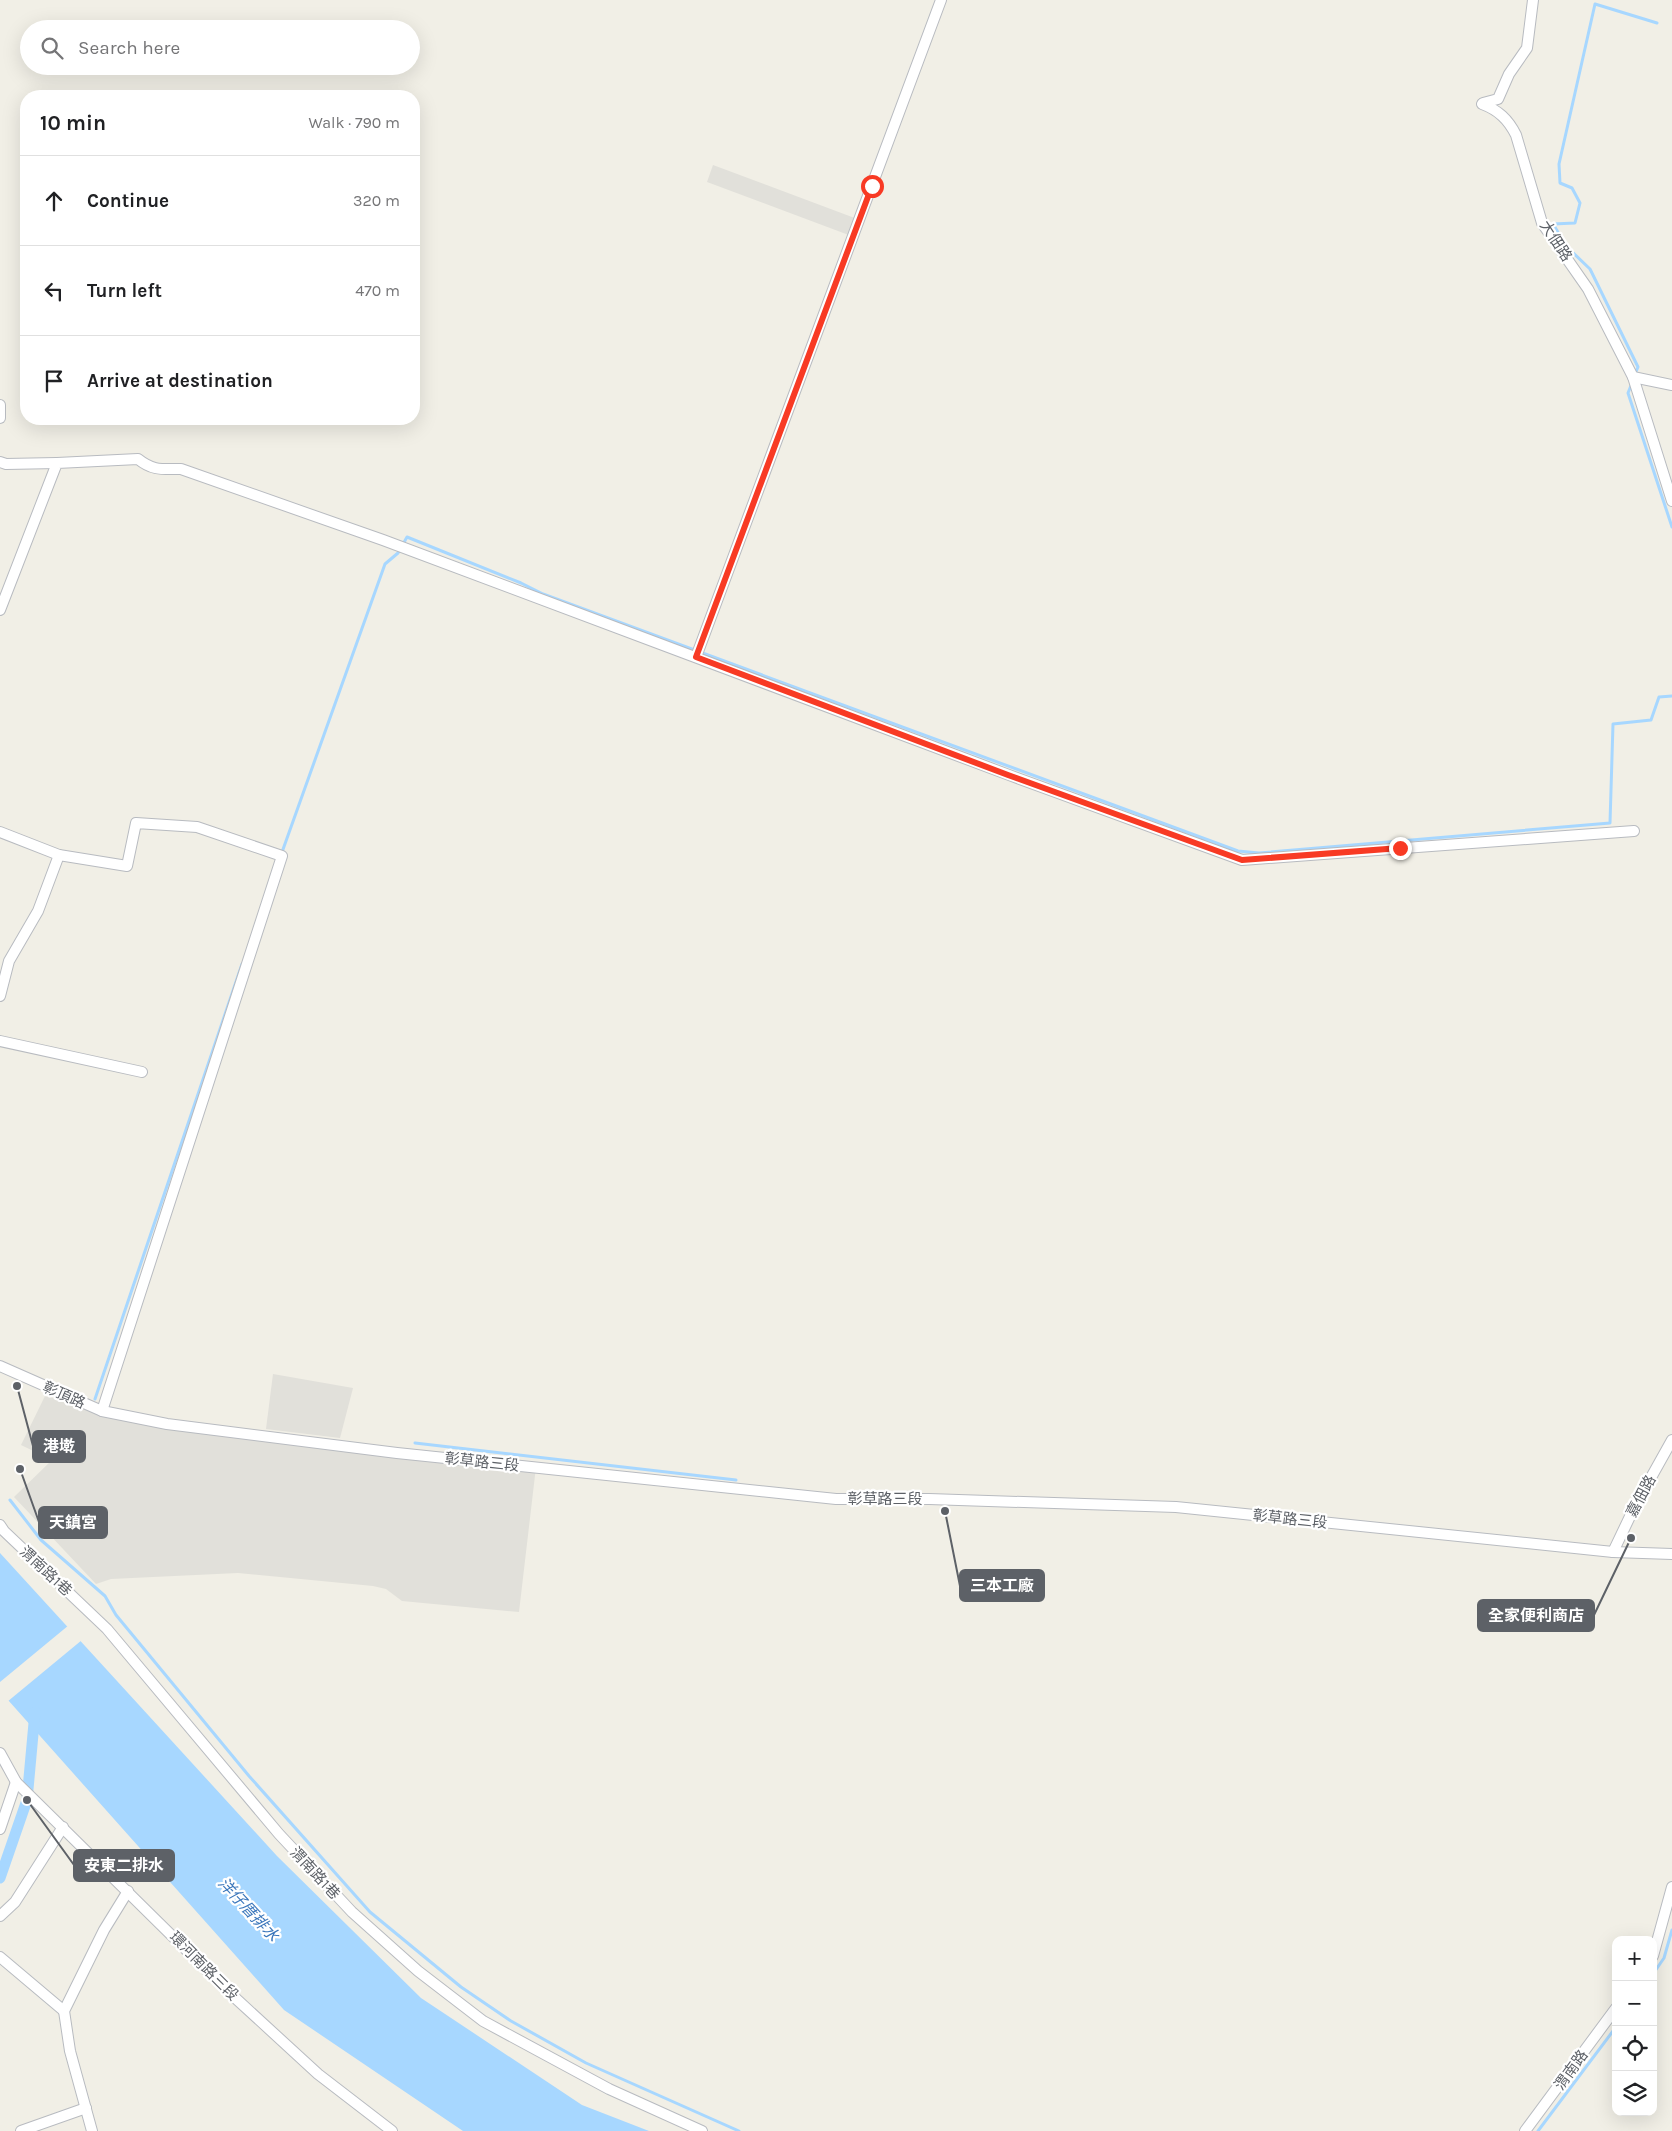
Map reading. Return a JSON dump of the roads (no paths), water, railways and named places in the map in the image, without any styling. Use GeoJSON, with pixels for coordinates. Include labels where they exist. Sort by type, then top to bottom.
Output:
{"type":"FeatureCollection","features":[{"type":"Feature","properties":{"kind":"street"},"geometry":{"type":"LineString","coordinates":[[696,657],[941,0]]}},
{"type":"Feature","properties":{"kind":"street","name":"大佃路"},"geometry":{"type":"LineString","coordinates":[[1533,0],[1527,48],[1510,74],[1498,99],[1482,104],[1494,108],[1509,121],[1516,135],[1542,223],[1588,289],[1633,377],[1672,501]]}},
{"type":"Feature","properties":{"kind":"street"},"geometry":{"type":"LineString","coordinates":[[1633,377],[1672,385]]}},
{"type":"Feature","properties":{"kind":"street"},"geometry":{"type":"LineString","coordinates":[[0,405],[0,418]]}},
{"type":"Feature","properties":{"kind":"street"},"geometry":{"type":"LineString","coordinates":[[0,462],[6,464],[57,463],[138,459],[156,470],[181,469],[392,543],[1242,860],[1634,830]]}},
{"type":"Feature","properties":{"kind":"street"},"geometry":{"type":"LineString","coordinates":[[0,610],[57,463]]}},
{"type":"Feature","properties":{"kind":"street"},"geometry":{"type":"LineString","coordinates":[[0,832],[59,855],[127,866],[136,823],[197,827],[282,856],[102,1411]]}},
{"type":"Feature","properties":{"kind":"street"},"geometry":{"type":"LineString","coordinates":[[0,996],[9,961],[38,911],[59,855]]}},
{"type":"Feature","properties":{"kind":"street"},"geometry":{"type":"LineString","coordinates":[[0,1041],[142,1072]]}},
{"type":"Feature","properties":{"kind":"street","name":"彰頂路"},"geometry":{"type":"LineString","coordinates":[[0,1366],[102,1411]]}},
{"type":"Feature","properties":{"kind":"street","name":"彰草路三段"},"geometry":{"type":"LineString","coordinates":[[102,1411],[166,1424],[396,1453],[836,1499],[929,1498],[1176,1507],[1613,1552],[1672,1554]]}},
{"type":"Feature","properties":{"kind":"street","name":"嘉佃路"},"geometry":{"type":"LineString","coordinates":[[1613,1552],[1634,1508],[1672,1440]]}},
{"type":"Feature","properties":{"kind":"street","name":"渭南路1巷"},"geometry":{"type":"LineString","coordinates":[[0,1525],[4,1531],[107,1629],[279,1834],[331,1890],[352,1912],[418,1971],[483,2021],[609,2089],[702,2131]]}},
{"type":"Feature","properties":{"kind":"street","name":"環河南路三段"},"geometry":{"type":"LineString","coordinates":[[0,1753],[16,1782],[54,1817],[232,1995],[318,2074],[392,2131]]}},
{"type":"Feature","properties":{"kind":"street"},"geometry":{"type":"LineString","coordinates":[[0,1829],[16,1782]]}},
{"type":"Feature","properties":{"kind":"street"},"geometry":{"type":"LineString","coordinates":[[0,1916],[15,1902],[63,1827]]}},
{"type":"Feature","properties":{"kind":"street"},"geometry":{"type":"LineString","coordinates":[[1657,1941],[1672,1887]]}},
{"type":"Feature","properties":{"kind":"street"},"geometry":{"type":"LineString","coordinates":[[92,2131],[70,2051],[64,2011],[104,1930],[128,1890]]}},
{"type":"Feature","properties":{"kind":"street"},"geometry":{"type":"LineString","coordinates":[[0,1957],[64,2011]]}},
{"type":"Feature","properties":{"kind":"street","name":"渭南路"},"geometry":{"type":"LineString","coordinates":[[1525,2131],[1612,2013]]}},
{"type":"Feature","properties":{"kind":"street"},"geometry":{"type":"LineString","coordinates":[[21,2131],[86,2108]]}},
{"type":"Feature","properties":{"kind":"water","name":"洋仔厝排水"},"geometry":{"type":"Polygon","coordinates":[[[0,1553],[277,1856],[421,1998],[582,2105],[649,2131],[463,2131],[284,2010],[0,1691],[0,1553]]]}},
{"type":"Feature","properties":{"kind":"waterway"},"geometry":{"type":"LineString","coordinates":[[1635,374],[1638,367],[1590,269],[1567,247],[1553,224],[1575,223],[1580,203],[1572,188],[1560,183],[1559,164],[1595,4],[1657,23]]}},
{"type":"Feature","properties":{"kind":"waterway"},"geometry":{"type":"LineString","coordinates":[[1632,383],[1628,393],[1672,527]]}},
{"type":"Feature","properties":{"kind":"waterway"},"geometry":{"type":"LineString","coordinates":[[281,855],[385,564],[398,553],[407,537],[521,583],[543,594],[1238,851],[1259,853],[1610,823],[1613,724],[1651,720],[1659,697],[1672,696]]}},
{"type":"Feature","properties":{"kind":"waterway"},"geometry":{"type":"LineString","coordinates":[[95,1399],[242,964]]}},
{"type":"Feature","properties":{"kind":"waterway"},"geometry":{"type":"LineString","coordinates":[[415,1443],[736,1480]]}},
{"type":"Feature","properties":{"kind":"waterway"},"geometry":{"type":"LineString","coordinates":[[10,1500],[41,1540],[105,1596],[116,1615],[249,1776],[370,1912],[461,1987],[511,2021],[586,2063],[739,2131]]}},
{"type":"Feature","properties":{"kind":"waterway"},"geometry":{"type":"LineString","coordinates":[[0,1878],[27,1800],[35,1712]]}},
{"type":"Feature","properties":{"kind":"waterway"},"geometry":{"type":"LineString","coordinates":[[1657,1968],[1664,1958],[1672,1930]]}},
{"type":"Feature","properties":{"kind":"waterway"},"geometry":{"type":"LineString","coordinates":[[1538,2131],[1612,2032]]}},
{"type":"Feature","properties":{"kind":"place","name":"港墘"},"geometry":{"type":"Point","coordinates":[17,1386]}},
{"type":"Feature","properties":{"kind":"place","name":"天鎮宮"},"geometry":{"type":"Point","coordinates":[20,1469]}},
{"type":"Feature","properties":{"kind":"place","name":"三本工廠"},"geometry":{"type":"Point","coordinates":[945,1511]}},
{"type":"Feature","properties":{"kind":"place","name":"全家便利商店"},"geometry":{"type":"Point","coordinates":[1631,1538]}},
{"type":"Feature","properties":{"kind":"place","name":"安東二排水"},"geometry":{"type":"Point","coordinates":[27,1800]}}]}
